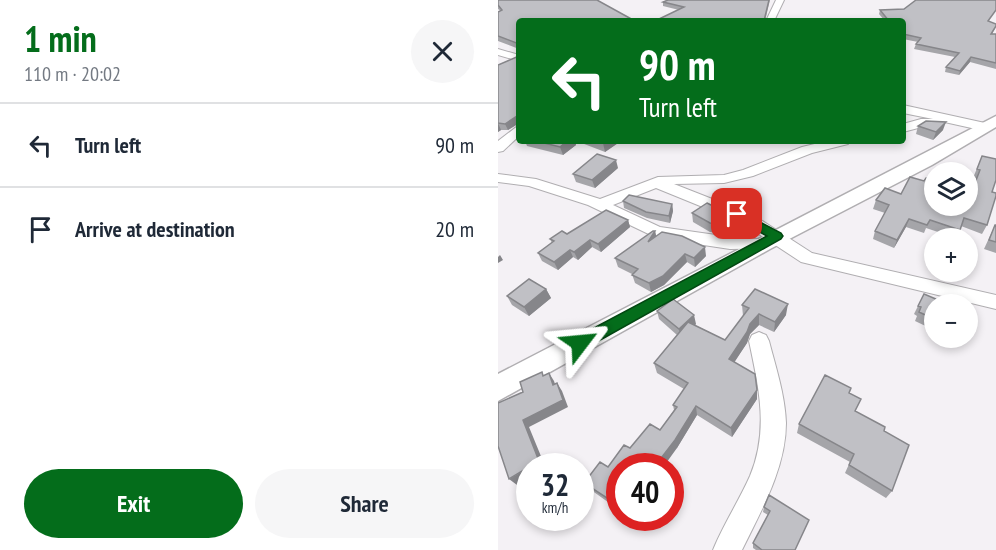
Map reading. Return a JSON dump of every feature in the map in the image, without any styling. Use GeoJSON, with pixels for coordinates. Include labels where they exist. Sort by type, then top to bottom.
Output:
{"type":"FeatureCollection","features":[{"type":"Feature","properties":{"kind":"street"},"geometry":{"type":"LineString","coordinates":[[771,18],[780,0]]}},
{"type":"Feature","properties":{"kind":"street"},"geometry":{"type":"LineString","coordinates":[[498,52],[514,59]]}},
{"type":"Feature","properties":{"kind":"street"},"geometry":{"type":"LineString","coordinates":[[906,111],[961,124]]}},
{"type":"Feature","properties":{"kind":"street"},"geometry":{"type":"LineString","coordinates":[[906,127],[921,123],[990,124]]}},
{"type":"Feature","properties":{"kind":"street"},"geometry":{"type":"LineString","coordinates":[[498,388],[770,240],[926,161],[990,124]]}},
{"type":"Feature","properties":{"kind":"street"},"geometry":{"type":"LineString","coordinates":[[498,148],[516,132]]}},
{"type":"Feature","properties":{"kind":"street"},"geometry":{"type":"LineString","coordinates":[[600,205],[672,178],[724,179],[831,144]]}},
{"type":"Feature","properties":{"kind":"street"},"geometry":{"type":"LineString","coordinates":[[498,178],[531,182],[600,205],[657,231],[730,243],[770,240]]}},
{"type":"Feature","properties":{"kind":"street"},"geometry":{"type":"LineString","coordinates":[[656,183],[726,209],[770,240],[819,262],[996,302]]}},
{"type":"Feature","properties":{"kind":"street"},"geometry":{"type":"LineString","coordinates":[[727,550],[763,476],[773,441],[773,407],[759,341]]}},
{"type":"Feature","properties":{"kind":"building"},"geometry":{"type":"Polygon","coordinates":[[[498,0],[597,0],[630,18],[516,18],[516,43],[498,36],[498,12],[502,10],[498,5],[498,0]]]}},
{"type":"Feature","properties":{"kind":"building"},"geometry":{"type":"Polygon","coordinates":[[[668,0],[769,0],[765,18],[661,18],[684,7],[663,2],[668,0]]]}},
{"type":"Feature","properties":{"kind":"building"},"geometry":{"type":"Polygon","coordinates":[[[916,0],[996,0],[996,10],[988,21],[996,24],[991,34],[996,34],[996,63],[971,57],[960,71],[946,67],[959,53],[916,44],[921,38],[906,35],[906,18],[887,18],[880,10],[904,9],[916,0]]]}},
{"type":"Feature","properties":{"kind":"building"},"geometry":{"type":"Polygon","coordinates":[[[516,57],[516,117],[505,124],[498,123],[498,65],[516,57]]]}},
{"type":"Feature","properties":{"kind":"building"},"geometry":{"type":"Polygon","coordinates":[[[926,121],[946,122],[936,132],[918,126],[926,121]]]}},
{"type":"Feature","properties":{"kind":"building"},"geometry":{"type":"Polygon","coordinates":[[[548,144],[564,144],[560,147],[548,144]]]}},
{"type":"Feature","properties":{"kind":"building"},"geometry":{"type":"Polygon","coordinates":[[[597,154],[616,160],[592,180],[573,174],[597,154]]]}},
{"type":"Feature","properties":{"kind":"building"},"geometry":{"type":"Polygon","coordinates":[[[982,156],[996,159],[996,180],[992,192],[996,193],[996,196],[987,225],[964,218],[961,228],[954,228],[930,220],[927,225],[909,219],[897,240],[875,231],[889,205],[876,200],[885,188],[901,194],[910,177],[924,181],[924,216],[978,216],[980,170],[978,166],[982,156]]]}},
{"type":"Feature","properties":{"kind":"building"},"geometry":{"type":"Polygon","coordinates":[[[629,195],[672,204],[669,216],[646,212],[623,201],[629,195]]]}},
{"type":"Feature","properties":{"kind":"building"},"geometry":{"type":"Polygon","coordinates":[[[707,203],[737,218],[727,225],[710,223],[692,213],[707,203]]]}},
{"type":"Feature","properties":{"kind":"building"},"geometry":{"type":"Polygon","coordinates":[[[606,210],[628,220],[598,244],[590,240],[574,252],[570,250],[554,262],[538,253],[554,241],[550,239],[562,231],[567,234],[606,210]]]}},
{"type":"Feature","properties":{"kind":"building"},"geometry":{"type":"Polygon","coordinates":[[[996,225],[996,242],[989,240],[996,225]]]}},
{"type":"Feature","properties":{"kind":"building"},"geometry":{"type":"Polygon","coordinates":[[[655,231],[648,242],[662,232],[682,236],[705,247],[694,258],[685,254],[663,276],[649,283],[632,275],[638,269],[615,258],[655,231]]]}},
{"type":"Feature","properties":{"kind":"building"},"geometry":{"type":"Polygon","coordinates":[[[529,279],[546,289],[524,307],[507,296],[529,279]]]}},
{"type":"Feature","properties":{"kind":"building"},"geometry":{"type":"Polygon","coordinates":[[[755,289],[788,304],[775,322],[759,314],[750,324],[729,359],[755,374],[757,390],[731,428],[696,406],[665,453],[618,453],[624,445],[630,448],[650,424],[660,430],[677,407],[673,405],[688,383],[654,363],[688,322],[725,340],[749,308],[742,305],[755,289]]]}},
{"type":"Feature","properties":{"kind":"building"},"geometry":{"type":"Polygon","coordinates":[[[924,294],[924,314],[919,312],[921,307],[918,306],[924,294]]]}},
{"type":"Feature","properties":{"kind":"building"},"geometry":{"type":"Polygon","coordinates":[[[673,299],[694,315],[679,329],[657,311],[673,299]]]}},
{"type":"Feature","properties":{"kind":"building"},"geometry":{"type":"Polygon","coordinates":[[[542,372],[543,376],[549,373],[553,385],[557,383],[563,400],[523,420],[536,453],[516,453],[516,475],[509,479],[498,446],[498,403],[523,392],[520,382],[542,372]]]}},
{"type":"Feature","properties":{"kind":"building"},"geometry":{"type":"Polygon","coordinates":[[[825,375],[851,388],[849,393],[861,399],[855,411],[885,427],[884,431],[909,445],[892,491],[849,465],[854,454],[799,424],[825,375]]]}},
{"type":"Feature","properties":{"kind":"building"},"geometry":{"type":"Polygon","coordinates":[[[600,462],[606,466],[606,497],[594,490],[594,470],[600,462]]]}},
{"type":"Feature","properties":{"kind":"building"},"geometry":{"type":"Polygon","coordinates":[[[769,495],[809,520],[795,550],[762,550],[753,543],[770,511],[764,507],[769,495]]]}},
{"type":"Feature","properties":{"kind":"route"},"geometry":{"type":"LineString","coordinates":[[580,343],[777,236],[737,214]]}}]}
